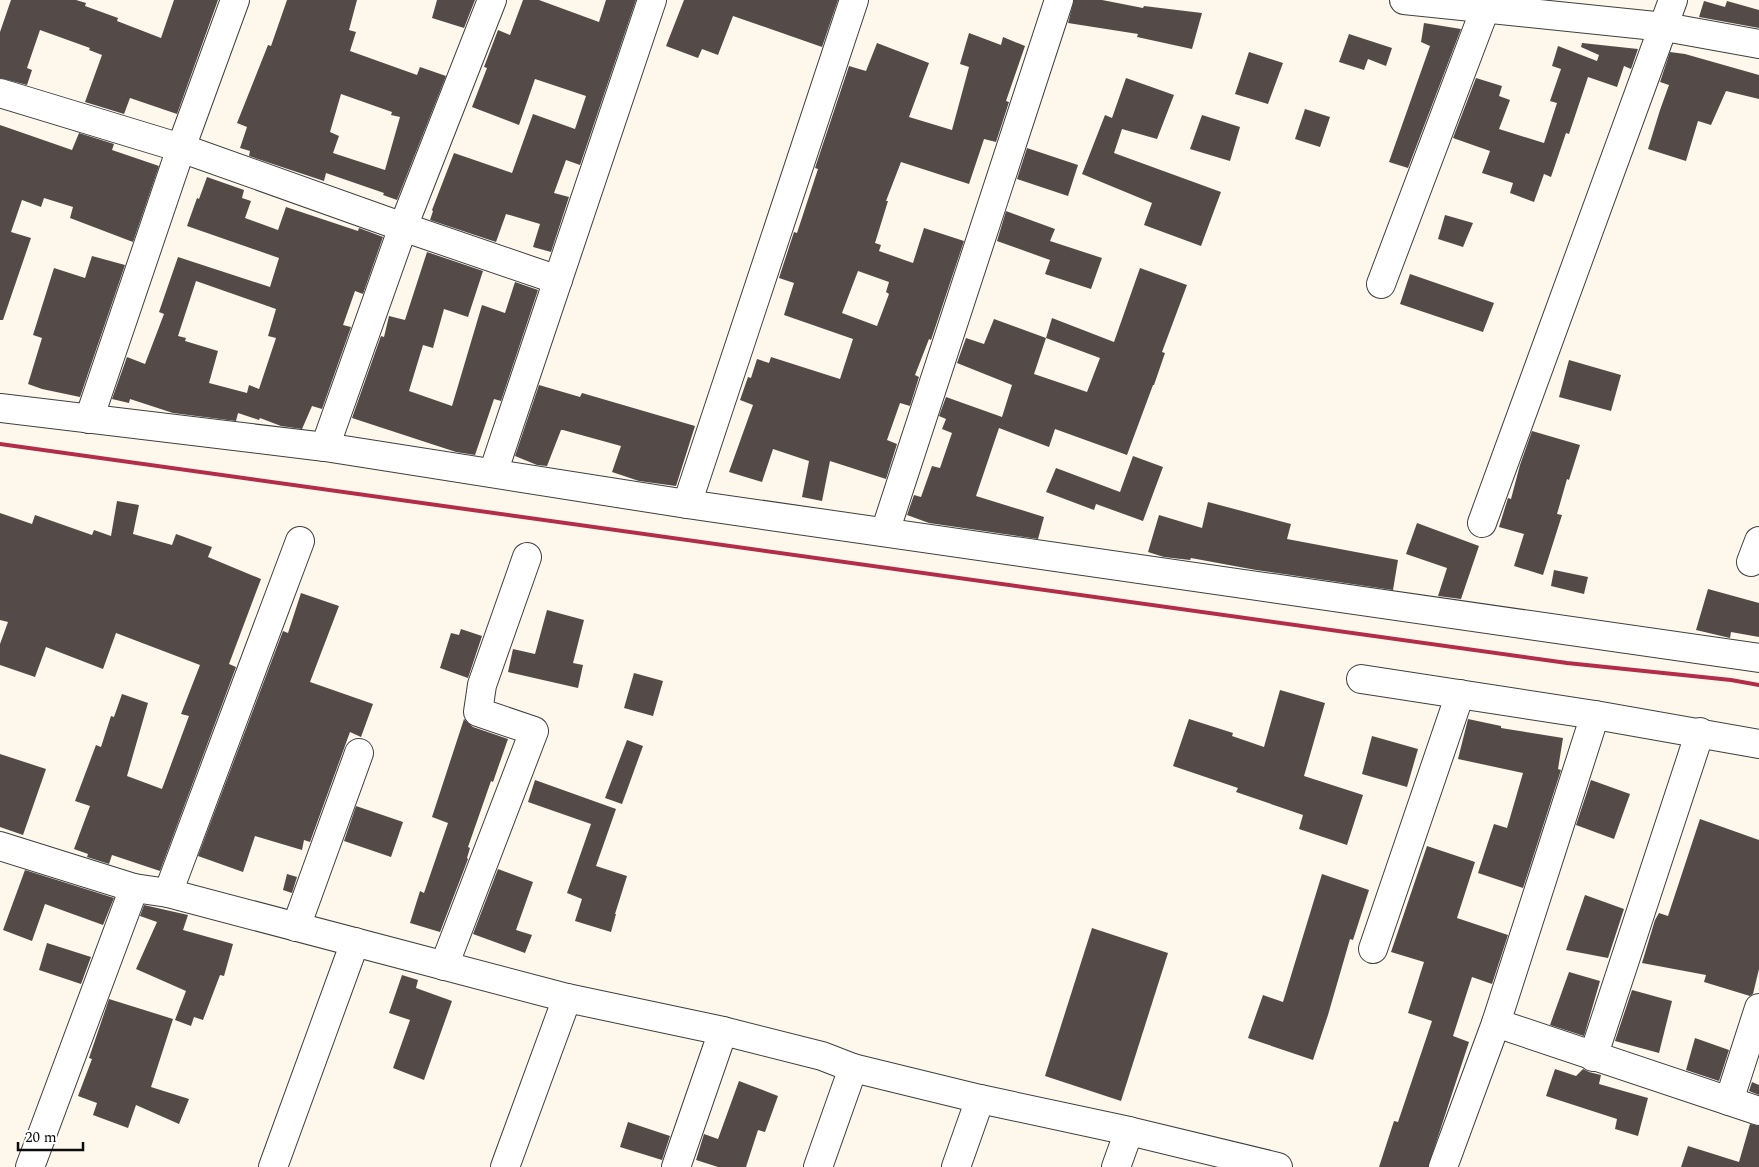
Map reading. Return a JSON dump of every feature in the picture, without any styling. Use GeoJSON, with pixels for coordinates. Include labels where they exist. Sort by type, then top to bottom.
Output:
{"type":"FeatureCollection","features":[{"type":"Feature","properties":{"kind":"street"},"geometry":{"type":"LineString","coordinates":[[89,419],[181,148],[235,0]]}},
{"type":"Feature","properties":{"kind":"street"},"geometry":{"type":"LineString","coordinates":[[325,447],[403,227],[492,0]]}},
{"type":"Feature","properties":{"kind":"street"},"geometry":{"type":"LineString","coordinates":[[493,473],[652,0]]}},
{"type":"Feature","properties":{"kind":"street"},"geometry":{"type":"LineString","coordinates":[[687,504],[854,0]]}},
{"type":"Feature","properties":{"kind":"street"},"geometry":{"type":"LineString","coordinates":[[885,532],[1058,0]]}},
{"type":"Feature","properties":{"kind":"street"},"geometry":{"type":"LineString","coordinates":[[1404,0],[1665,27],[1759,44]]}},
{"type":"Feature","properties":{"kind":"street"},"geometry":{"type":"LineString","coordinates":[[1482,523],[1665,27],[1673,0]]}},
{"type":"Feature","properties":{"kind":"street"},"geometry":{"type":"LineString","coordinates":[[1381,284],[1485,9]]}},
{"type":"Feature","properties":{"kind":"street"},"geometry":{"type":"LineString","coordinates":[[0,93],[181,148],[558,280]]}},
{"type":"Feature","properties":{"kind":"street"},"geometry":{"type":"LineString","coordinates":[[0,408],[325,447],[687,504],[1759,658]]}},
{"type":"Feature","properties":{"kind":"street"},"geometry":{"type":"LineString","coordinates":[[168,893],[300,541]]}},
{"type":"Feature","properties":{"kind":"street"},"geometry":{"type":"LineString","coordinates":[[444,966],[534,731],[478,712],[482,685],[527,557]]}},
{"type":"Feature","properties":{"kind":"street"},"geometry":{"type":"LineString","coordinates":[[1361,679],[1700,732],[1759,744]]}},
{"type":"Feature","properties":{"kind":"street"},"geometry":{"type":"LineString","coordinates":[[1373,949],[1460,694]]}},
{"type":"Feature","properties":{"kind":"street"},"geometry":{"type":"LineString","coordinates":[[1443,1167],[1496,1023],[1595,715]]}},
{"type":"Feature","properties":{"kind":"street"},"geometry":{"type":"LineString","coordinates":[[1594,1057],[1700,732]]}},
{"type":"Feature","properties":{"kind":"street"},"geometry":{"type":"LineString","coordinates":[[296,927],[359,753]]}},
{"type":"Feature","properties":{"kind":"street"},"geometry":{"type":"LineString","coordinates":[[0,846],[134,888],[168,893],[567,998],[723,1031],[822,1056],[853,1068],[1278,1167]]}},
{"type":"Feature","properties":{"kind":"street"},"geometry":{"type":"LineString","coordinates":[[30,1167],[134,888]]}},
{"type":"Feature","properties":{"kind":"street"},"geometry":{"type":"LineString","coordinates":[[273,1167],[354,942]]}},
{"type":"Feature","properties":{"kind":"street"},"geometry":{"type":"LineString","coordinates":[[505,1167],[567,998]]}},
{"type":"Feature","properties":{"kind":"street"},"geometry":{"type":"LineString","coordinates":[[1730,1101],[1759,1008]]}},
{"type":"Feature","properties":{"kind":"street"},"geometry":{"type":"LineString","coordinates":[[1496,1023],[1759,1111]]}},
{"type":"Feature","properties":{"kind":"street"},"geometry":{"type":"LineString","coordinates":[[676,1167],[723,1031]]}},
{"type":"Feature","properties":{"kind":"street"},"geometry":{"type":"LineString","coordinates":[[818,1167],[853,1068]]}},
{"type":"Feature","properties":{"kind":"street"},"geometry":{"type":"LineString","coordinates":[[956,1167],[980,1099]]}},
{"type":"Feature","properties":{"kind":"street"},"geometry":{"type":"LineString","coordinates":[[1116,1167],[1129,1131]]}},
{"type":"Feature","properties":{"kind":"building"},"geometry":{"type":"Polygon","coordinates":[[[11,0],[76,0],[86,3],[85,6],[118,18],[117,21],[161,38],[174,0],[218,0],[177,114],[130,98],[124,114],[85,102],[102,55],[89,50],[90,48],[40,30],[27,68],[32,70],[27,85],[0,78],[0,32],[11,0]]]}},
{"type":"Feature","properties":{"kind":"building"},"geometry":{"type":"Polygon","coordinates":[[[287,0],[357,0],[349,30],[356,32],[350,51],[417,75],[420,67],[446,76],[397,200],[383,195],[384,193],[326,173],[324,181],[249,156],[250,151],[240,148],[247,127],[237,123],[268,45],[271,46],[287,0]],[[341,94],[330,132],[339,136],[333,153],[385,170],[400,117],[391,115],[392,112],[341,94]]]}},
{"type":"Feature","properties":{"kind":"building"},"geometry":{"type":"Polygon","coordinates":[[[437,0],[475,0],[464,28],[432,18],[437,0]]]}},
{"type":"Feature","properties":{"kind":"building"},"geometry":{"type":"Polygon","coordinates":[[[523,0],[539,0],[599,22],[606,0],[636,0],[580,165],[566,160],[554,193],[569,197],[551,252],[533,247],[540,224],[506,214],[496,242],[430,220],[454,153],[512,173],[533,114],[575,129],[586,96],[535,79],[519,125],[472,107],[487,68],[484,67],[498,30],[510,35],[523,0]]]}},
{"type":"Feature","properties":{"kind":"building"},"geometry":{"type":"Polygon","coordinates":[[[684,0],[838,0],[822,47],[733,16],[718,55],[702,49],[698,58],[666,46],[684,0]]]}},
{"type":"Feature","properties":{"kind":"building"},"geometry":{"type":"Polygon","coordinates":[[[1074,0],[1102,0],[1143,8],[1144,6],[1202,13],[1192,49],[1137,37],[1138,34],[1068,23],[1074,0]]]}},
{"type":"Feature","properties":{"kind":"building"},"geometry":{"type":"Polygon","coordinates":[[[1704,1],[1725,7],[1727,1],[1759,10],[1759,28],[1699,17],[1704,1]]]}},
{"type":"Feature","properties":{"kind":"building"},"geometry":{"type":"Polygon","coordinates":[[[1424,23],[1461,29],[1408,168],[1389,162],[1430,46],[1421,42],[1424,23]]]}},
{"type":"Feature","properties":{"kind":"building"},"geometry":{"type":"Polygon","coordinates":[[[969,33],[1001,45],[1003,37],[1025,46],[1006,101],[1009,102],[996,142],[984,139],[969,184],[901,162],[886,201],[888,201],[875,243],[881,245],[879,251],[913,263],[924,228],[964,241],[931,340],[929,339],[915,375],[919,377],[910,406],[900,403],[887,440],[897,444],[886,479],[830,461],[822,501],[802,497],[809,461],[773,449],[762,482],[729,472],[753,405],[740,400],[748,377],[751,378],[757,359],[769,363],[771,357],[840,379],[853,339],[784,315],[794,283],[779,278],[794,232],[797,233],[818,169],[815,168],[849,66],[866,71],[877,43],[929,63],[909,117],[952,130],[969,67],[960,64],[969,33]],[[858,271],[842,313],[877,326],[889,294],[886,292],[889,282],[858,271]]]}},
{"type":"Feature","properties":{"kind":"building"},"geometry":{"type":"Polygon","coordinates":[[[1349,34],[1392,48],[1386,66],[1368,59],[1364,70],[1339,62],[1349,34]]]}},
{"type":"Feature","properties":{"kind":"building"},"geometry":{"type":"Polygon","coordinates":[[[1582,43],[1638,49],[1631,69],[1624,66],[1617,87],[1588,77],[1569,134],[1566,133],[1551,177],[1544,174],[1534,202],[1510,193],[1513,183],[1482,173],[1490,151],[1453,138],[1476,78],[1502,86],[1499,96],[1510,100],[1499,129],[1544,143],[1557,103],[1550,101],[1561,69],[1552,66],[1558,46],[1597,61],[1599,55],[1581,47],[1582,43]]]}},
{"type":"Feature","properties":{"kind":"building"},"geometry":{"type":"Polygon","coordinates":[[[1249,52],[1283,63],[1268,104],[1235,94],[1249,52]]]}},
{"type":"Feature","properties":{"kind":"building"},"geometry":{"type":"Polygon","coordinates":[[[1670,52],[1685,54],[1759,75],[1759,99],[1726,91],[1711,125],[1698,121],[1686,161],[1648,149],[1669,85],[1660,82],[1670,52]]]}},
{"type":"Feature","properties":{"kind":"building"},"geometry":{"type":"Polygon","coordinates":[[[1126,78],[1174,95],[1157,139],[1122,129],[1114,153],[1221,192],[1201,246],[1144,225],[1152,203],[1082,174],[1105,115],[1112,118],[1126,78]]]}},
{"type":"Feature","properties":{"kind":"building"},"geometry":{"type":"Polygon","coordinates":[[[1305,109],[1330,117],[1320,147],[1295,139],[1305,109]]]}},
{"type":"Feature","properties":{"kind":"building"},"geometry":{"type":"Polygon","coordinates":[[[1202,115],[1240,127],[1230,161],[1190,149],[1202,115]]]}},
{"type":"Feature","properties":{"kind":"building"},"geometry":{"type":"Polygon","coordinates":[[[0,125],[72,150],[79,133],[114,144],[112,150],[159,166],[133,242],[70,218],[73,207],[44,198],[41,207],[22,200],[11,232],[31,238],[3,320],[0,320],[0,125]]]}},
{"type":"Feature","properties":{"kind":"building"},"geometry":{"type":"Polygon","coordinates":[[[1027,148],[1078,165],[1068,196],[1017,179],[1027,148]]]}},
{"type":"Feature","properties":{"kind":"building"},"geometry":{"type":"Polygon","coordinates":[[[207,177],[244,190],[242,198],[251,201],[245,218],[278,230],[286,207],[358,231],[359,228],[383,237],[363,294],[355,291],[343,325],[351,327],[322,409],[312,406],[302,429],[281,426],[260,418],[259,420],[238,413],[236,421],[173,413],[130,399],[129,403],[112,399],[127,357],[145,364],[164,314],[159,312],[178,257],[270,287],[279,258],[187,226],[197,198],[199,199],[207,177]],[[196,281],[178,336],[186,338],[185,341],[218,351],[209,383],[247,393],[249,385],[259,389],[276,338],[268,336],[276,309],[196,281]]]}},
{"type":"Feature","properties":{"kind":"building"},"geometry":{"type":"Polygon","coordinates":[[[1006,211],[1055,229],[1050,241],[1102,258],[1091,289],[1045,274],[1050,260],[997,241],[1006,211]]]}},
{"type":"Feature","properties":{"kind":"building"},"geometry":{"type":"Polygon","coordinates":[[[1445,215],[1473,223],[1463,247],[1438,239],[1445,215]]]}},
{"type":"Feature","properties":{"kind":"building"},"geometry":{"type":"Polygon","coordinates":[[[427,252],[483,271],[468,317],[444,309],[433,348],[423,345],[409,391],[452,406],[482,305],[505,313],[515,282],[538,290],[501,401],[494,399],[475,455],[456,452],[352,418],[381,336],[384,337],[389,316],[405,320],[427,252]]]}},
{"type":"Feature","properties":{"kind":"building"},"geometry":{"type":"Polygon","coordinates":[[[92,256],[125,265],[80,397],[28,384],[42,338],[33,335],[54,268],[85,278],[92,256]]]}},
{"type":"Feature","properties":{"kind":"building"},"geometry":{"type":"Polygon","coordinates":[[[1140,268],[1187,285],[1162,352],[1165,353],[1154,385],[1127,455],[1055,429],[1049,447],[999,428],[976,496],[1044,517],[1038,539],[929,523],[907,515],[914,495],[921,497],[932,466],[940,468],[952,433],[942,429],[946,419],[939,416],[946,397],[1002,417],[1012,385],[957,363],[966,338],[984,344],[994,319],[1046,338],[1052,318],[1114,342],[1140,268]],[[1046,338],[1034,374],[1087,392],[1100,358],[1046,338]]]}},
{"type":"Feature","properties":{"kind":"building"},"geometry":{"type":"Polygon","coordinates":[[[1410,274],[1494,303],[1483,332],[1400,304],[1410,274]]]}},
{"type":"Feature","properties":{"kind":"building"},"geometry":{"type":"Polygon","coordinates":[[[1569,360],[1621,375],[1611,411],[1559,397],[1569,360]]]}},
{"type":"Feature","properties":{"kind":"building"},"geometry":{"type":"Polygon","coordinates":[[[539,385],[580,397],[582,393],[695,426],[676,486],[639,481],[612,472],[621,446],[563,430],[561,430],[547,466],[537,465],[515,456],[539,385]]]}},
{"type":"Feature","properties":{"kind":"building"},"geometry":{"type":"Polygon","coordinates":[[[1532,431],[1580,445],[1569,480],[1567,479],[1557,514],[1562,515],[1543,575],[1514,566],[1524,534],[1499,527],[1508,498],[1511,499],[1532,431]]]}},
{"type":"Feature","properties":{"kind":"building"},"geometry":{"type":"Polygon","coordinates":[[[1133,456],[1163,467],[1143,521],[1096,504],[1094,510],[1046,492],[1056,468],[1120,492],[1133,456]]]}},
{"type":"Feature","properties":{"kind":"building"},"geometry":{"type":"Polygon","coordinates":[[[117,501],[139,505],[133,534],[172,545],[176,534],[212,547],[208,557],[261,579],[229,664],[236,667],[160,871],[112,855],[109,864],[87,857],[88,854],[74,849],[90,806],[75,801],[96,745],[101,747],[111,716],[114,717],[122,694],[148,703],[127,776],[162,789],[189,716],[181,714],[200,665],[116,633],[103,669],[46,647],[35,677],[0,665],[0,644],[8,622],[0,620],[0,513],[32,524],[35,515],[92,535],[94,530],[111,536],[117,501]]]}},
{"type":"Feature","properties":{"kind":"building"},"geometry":{"type":"Polygon","coordinates":[[[1208,502],[1291,524],[1287,539],[1398,560],[1393,590],[1256,570],[1191,558],[1190,560],[1164,557],[1148,552],[1159,515],[1202,528],[1208,502]]]}},
{"type":"Feature","properties":{"kind":"building"},"geometry":{"type":"Polygon","coordinates":[[[1417,523],[1479,546],[1461,599],[1438,596],[1447,568],[1406,554],[1417,523]]]}},
{"type":"Feature","properties":{"kind":"building"},"geometry":{"type":"Polygon","coordinates":[[[1554,570],[1588,577],[1584,594],[1551,586],[1554,570]]]}},
{"type":"Feature","properties":{"kind":"building"},"geometry":{"type":"Polygon","coordinates":[[[1708,589],[1759,603],[1759,637],[1731,632],[1730,638],[1696,630],[1708,589]]]}},
{"type":"Feature","properties":{"kind":"building"},"geometry":{"type":"Polygon","coordinates":[[[301,593],[339,606],[310,682],[373,704],[361,737],[350,732],[310,842],[304,840],[302,850],[255,836],[243,872],[198,856],[283,631],[288,633],[301,593]]]}},
{"type":"Feature","properties":{"kind":"building"},"geometry":{"type":"Polygon","coordinates":[[[547,610],[584,620],[573,663],[583,665],[578,688],[508,672],[513,649],[535,654],[547,610]]]}},
{"type":"Feature","properties":{"kind":"building"},"geometry":{"type":"Polygon","coordinates":[[[461,629],[482,636],[468,678],[440,668],[451,633],[459,635],[461,629]]]}},
{"type":"Feature","properties":{"kind":"building"},"geometry":{"type":"Polygon","coordinates":[[[634,673],[663,681],[653,716],[624,708],[634,673]]]}},
{"type":"Feature","properties":{"kind":"building"},"geometry":{"type":"Polygon","coordinates":[[[1280,690],[1325,703],[1304,776],[1363,795],[1347,845],[1299,829],[1303,815],[1236,792],[1238,788],[1173,766],[1189,719],[1233,733],[1232,736],[1264,747],[1280,690]]]}},
{"type":"Feature","properties":{"kind":"building"},"geometry":{"type":"Polygon","coordinates":[[[464,719],[473,727],[508,739],[468,847],[470,848],[468,859],[440,932],[410,923],[420,891],[424,893],[448,823],[432,817],[464,719]]]}},
{"type":"Feature","properties":{"kind":"building"},"geometry":{"type":"Polygon","coordinates":[[[1468,719],[1501,726],[1501,728],[1563,738],[1558,769],[1561,770],[1523,888],[1478,873],[1494,824],[1507,828],[1523,773],[1458,759],[1468,719]]]}},
{"type":"Feature","properties":{"kind":"building"},"geometry":{"type":"Polygon","coordinates":[[[1372,736],[1418,749],[1407,787],[1362,774],[1372,736]]]}},
{"type":"Feature","properties":{"kind":"building"},"geometry":{"type":"Polygon","coordinates":[[[627,740],[643,746],[622,804],[605,798],[627,740]]]}},
{"type":"Feature","properties":{"kind":"building"},"geometry":{"type":"Polygon","coordinates":[[[0,754],[46,769],[23,835],[0,827],[0,754]]]}},
{"type":"Feature","properties":{"kind":"building"},"geometry":{"type":"Polygon","coordinates":[[[535,780],[616,809],[596,866],[627,876],[611,932],[575,921],[582,899],[567,893],[591,824],[528,802],[535,780]]]}},
{"type":"Feature","properties":{"kind":"building"},"geometry":{"type":"Polygon","coordinates":[[[1591,780],[1630,794],[1614,839],[1576,825],[1591,780]]]}},
{"type":"Feature","properties":{"kind":"building"},"geometry":{"type":"Polygon","coordinates":[[[356,806],[403,822],[391,857],[344,841],[356,806]]]}},
{"type":"Feature","properties":{"kind":"building"},"geometry":{"type":"Polygon","coordinates":[[[1700,819],[1759,840],[1759,969],[1753,994],[1750,996],[1704,982],[1706,975],[1642,963],[1655,920],[1659,913],[1668,916],[1700,819]]]}},
{"type":"Feature","properties":{"kind":"building"},"geometry":{"type":"Polygon","coordinates":[[[1427,846],[1475,862],[1457,918],[1508,935],[1492,984],[1472,977],[1453,1036],[1469,1042],[1428,1167],[1379,1167],[1394,1121],[1398,1122],[1432,1021],[1408,1013],[1424,962],[1391,952],[1427,846]]]}},
{"type":"Feature","properties":{"kind":"building"},"geometry":{"type":"Polygon","coordinates":[[[498,869],[533,882],[516,930],[532,935],[525,953],[473,934],[498,869]]]}},
{"type":"Feature","properties":{"kind":"building"},"geometry":{"type":"Polygon","coordinates":[[[25,870],[114,898],[103,925],[45,904],[32,941],[3,930],[25,870]]]}},
{"type":"Feature","properties":{"kind":"building"},"geometry":{"type":"Polygon","coordinates":[[[287,874],[297,877],[292,893],[283,890],[287,874]]]}},
{"type":"Feature","properties":{"kind":"building"},"geometry":{"type":"Polygon","coordinates":[[[1322,874],[1369,890],[1353,940],[1350,939],[1313,1060],[1248,1038],[1263,995],[1283,1002],[1322,874]]]}},
{"type":"Feature","properties":{"kind":"building"},"geometry":{"type":"Polygon","coordinates":[[[1585,895],[1624,909],[1608,958],[1566,950],[1585,895]]]}},
{"type":"Feature","properties":{"kind":"building"},"geometry":{"type":"Polygon","coordinates":[[[144,905],[188,915],[183,930],[233,944],[224,976],[220,975],[203,1020],[194,1017],[191,1026],[175,1020],[186,991],[136,969],[157,922],[140,916],[144,905]]]}},
{"type":"Feature","properties":{"kind":"building"},"geometry":{"type":"Polygon","coordinates":[[[1092,928],[1168,953],[1121,1101],[1045,1076],[1092,928]]]}},
{"type":"Feature","properties":{"kind":"building"},"geometry":{"type":"Polygon","coordinates":[[[47,943],[91,957],[81,984],[39,970],[47,943]]]}},
{"type":"Feature","properties":{"kind":"building"},"geometry":{"type":"Polygon","coordinates":[[[1569,972],[1600,981],[1584,1036],[1550,1025],[1569,972]]]}},
{"type":"Feature","properties":{"kind":"building"},"geometry":{"type":"Polygon","coordinates":[[[402,975],[418,980],[416,988],[452,1001],[424,1080],[393,1068],[410,1020],[389,1013],[402,975]]]}},
{"type":"Feature","properties":{"kind":"building"},"geometry":{"type":"Polygon","coordinates":[[[1632,990],[1672,1001],[1659,1053],[1615,1041],[1632,990]]]}},
{"type":"Feature","properties":{"kind":"building"},"geometry":{"type":"Polygon","coordinates":[[[109,999],[173,1019],[151,1087],[189,1099],[179,1124],[136,1105],[128,1128],[93,1115],[97,1103],[78,1096],[92,1059],[89,1058],[109,999]]]}},
{"type":"Feature","properties":{"kind":"building"},"geometry":{"type":"Polygon","coordinates":[[[1695,1038],[1729,1050],[1719,1081],[1686,1070],[1695,1038]]]}},
{"type":"Feature","properties":{"kind":"building"},"geometry":{"type":"Polygon","coordinates":[[[1555,1069],[1576,1076],[1583,1069],[1601,1075],[1599,1084],[1648,1098],[1638,1136],[1615,1129],[1617,1119],[1546,1096],[1555,1069]]]}},
{"type":"Feature","properties":{"kind":"building"},"geometry":{"type":"Polygon","coordinates":[[[739,1081],[778,1096],[765,1132],[758,1130],[746,1167],[718,1167],[696,1160],[704,1134],[718,1139],[739,1081]]]}},
{"type":"Feature","properties":{"kind":"building"},"geometry":{"type":"Polygon","coordinates":[[[1752,1082],[1759,1085],[1759,1095],[1749,1091],[1752,1082]]]}},
{"type":"Feature","properties":{"kind":"building"},"geometry":{"type":"Polygon","coordinates":[[[628,1122],[670,1136],[662,1160],[620,1147],[628,1122]]]}},
{"type":"Feature","properties":{"kind":"building"},"geometry":{"type":"Polygon","coordinates":[[[1750,1124],[1759,1126],[1759,1167],[1681,1167],[1688,1146],[1739,1162],[1750,1124]]]}},
{"type":"Feature","properties":{"kind":"railway"},"geometry":{"type":"LineString","coordinates":[[0,444],[1567,663],[1731,680],[1759,685]]}}]}
